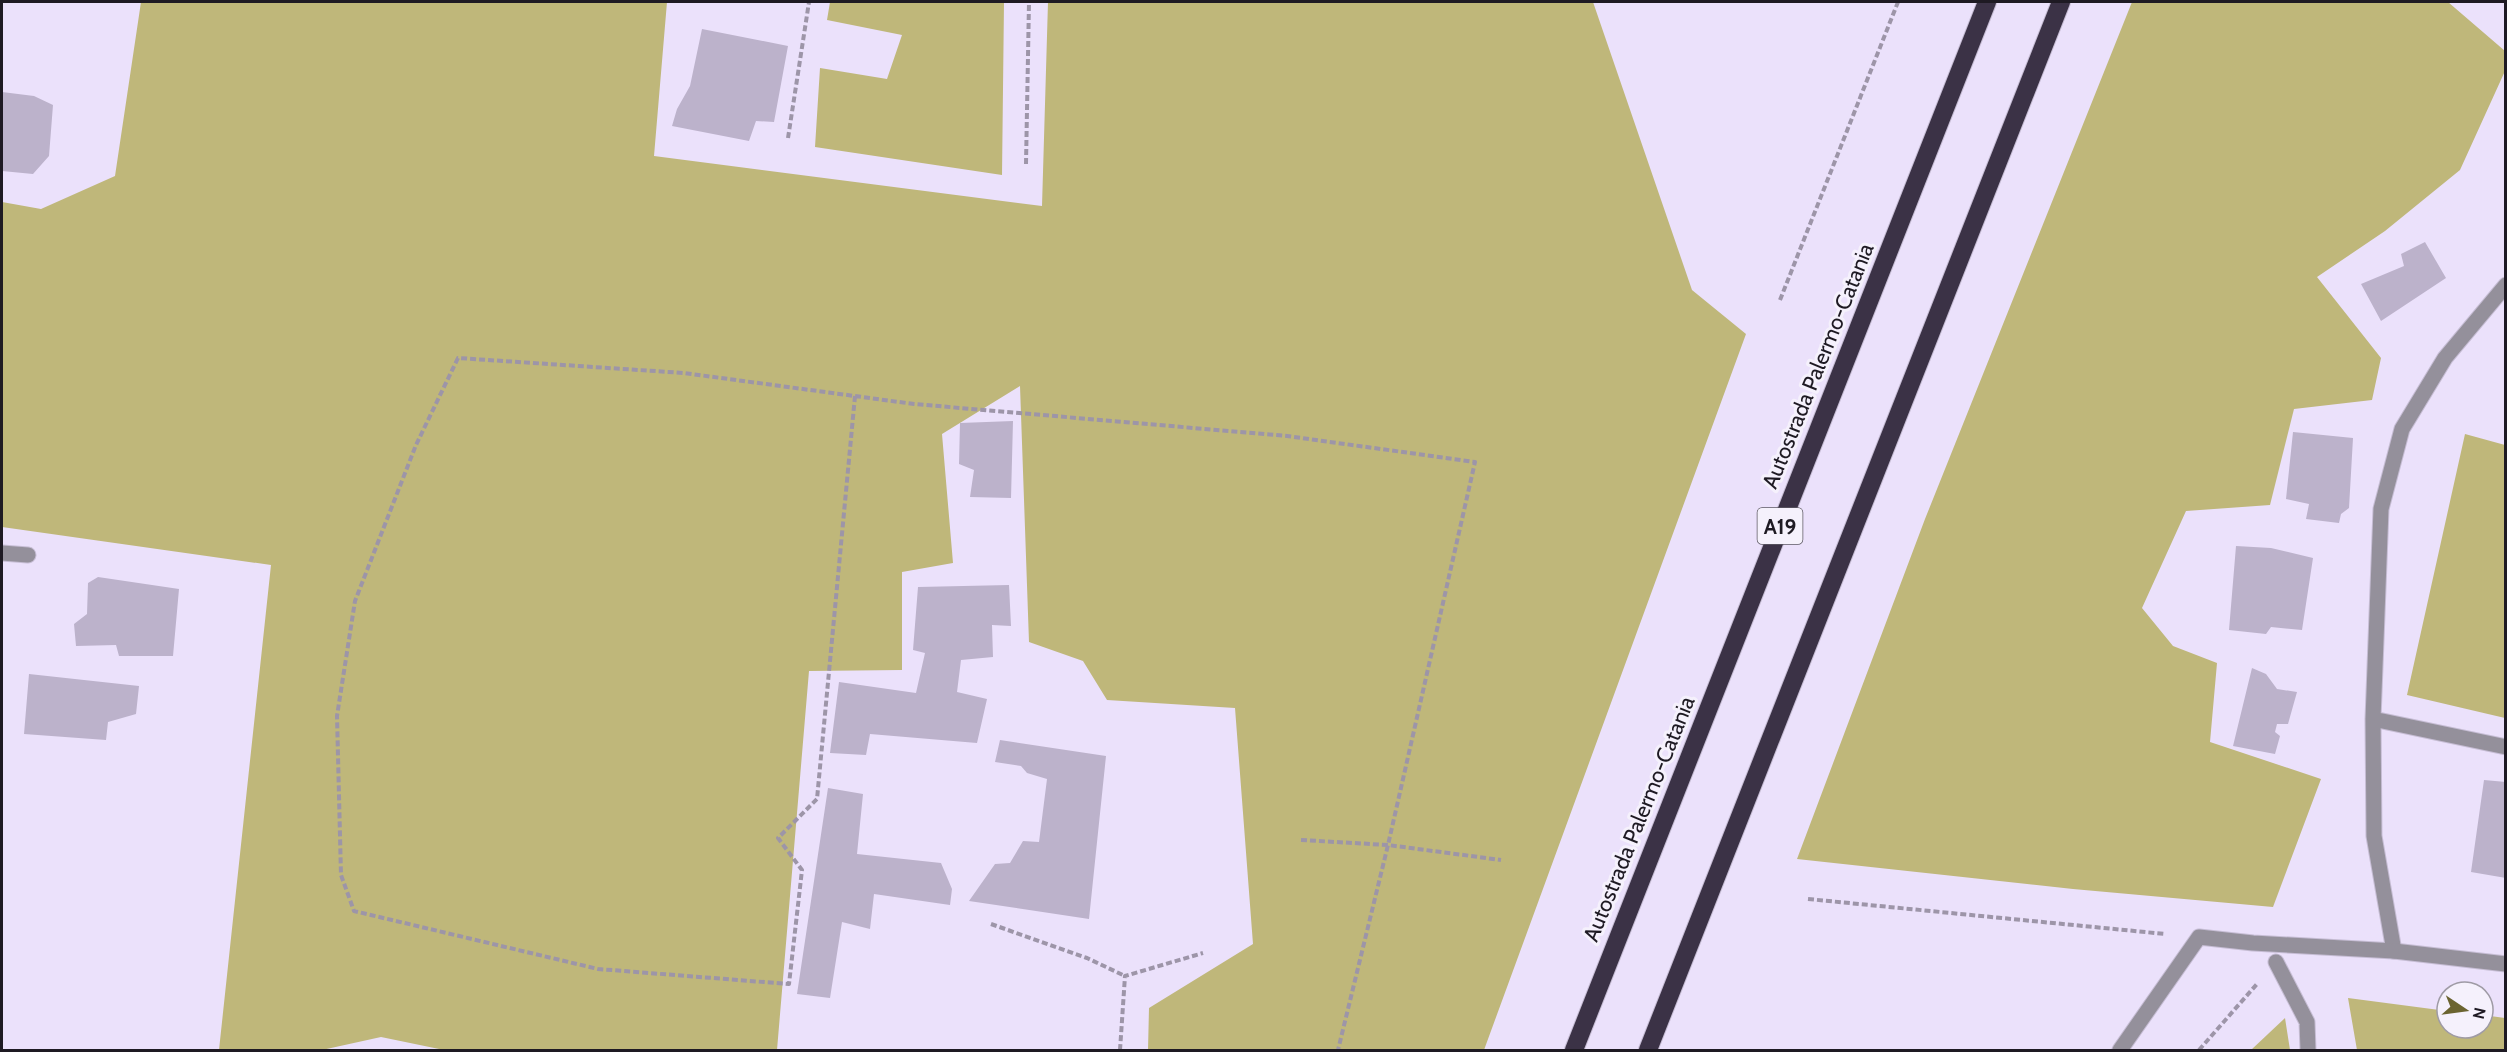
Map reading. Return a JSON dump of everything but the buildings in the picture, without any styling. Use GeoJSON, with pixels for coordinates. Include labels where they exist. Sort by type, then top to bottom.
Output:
{"type":"FeatureCollection","features":[{"type":"Feature","properties":{"kind":"highway","name":"Autostrada Palermo-Catania"},"geometry":{"type":"LineString","coordinates":[[1574,1050],[1987,2]]}},
{"type":"Feature","properties":{"kind":"highway"},"geometry":{"type":"LineString","coordinates":[[1648,1050],[2061,2]]}},
{"type":"Feature","properties":{"kind":"street"},"geometry":{"type":"LineString","coordinates":[[2394,951],[2374,836],[2373,719],[2381,509],[2402,429],[2445,358],[2505,285]]}},
{"type":"Feature","properties":{"kind":"street"},"geometry":{"type":"LineString","coordinates":[[2,553],[28,555]]}},
{"type":"Feature","properties":{"kind":"street"},"geometry":{"type":"LineString","coordinates":[[2373,719],[2505,747]]}},
{"type":"Feature","properties":{"kind":"street"},"geometry":{"type":"LineString","coordinates":[[2120,1050],[2199,937],[2253,943],[2394,951],[2505,964]]}},
{"type":"Feature","properties":{"kind":"street"},"geometry":{"type":"LineString","coordinates":[[2276,962],[2307,1022],[2308,1050]]}},
{"type":"Feature","properties":{"kind":"path"},"geometry":{"type":"LineString","coordinates":[[788,138],[809,2]]}},
{"type":"Feature","properties":{"kind":"path"},"geometry":{"type":"LineString","coordinates":[[1026,164],[1029,2]]}},
{"type":"Feature","properties":{"kind":"path"},"geometry":{"type":"LineString","coordinates":[[1780,300],[1898,2]]}},
{"type":"Feature","properties":{"kind":"path"},"geometry":{"type":"LineString","coordinates":[[855,396],[817,799],[778,838],[802,870],[789,984],[598,969],[354,911],[341,875],[337,716],[355,601],[416,445],[458,358],[684,373],[855,396],[914,404],[1287,436],[1475,462],[1388,845],[1338,1050]]}},
{"type":"Feature","properties":{"kind":"path"},"geometry":{"type":"LineString","coordinates":[[1301,840],[1388,845],[1501,860]]}},
{"type":"Feature","properties":{"kind":"path"},"geometry":{"type":"LineString","coordinates":[[1808,899],[2199,937]]}},
{"type":"Feature","properties":{"kind":"path"},"geometry":{"type":"LineString","coordinates":[[991,924],[1087,958],[1125,976],[1203,953]]}},
{"type":"Feature","properties":{"kind":"path"},"geometry":{"type":"LineString","coordinates":[[2199,1050],[2276,962]]}},
{"type":"Feature","properties":{"kind":"path"},"geometry":{"type":"LineString","coordinates":[[1120,1050],[1125,976]]}},
{"type":"Feature","properties":{"kind":"shaded area"},"geometry":{"type":"Polygon","coordinates":[[[141,2],[667,2],[654,156],[1042,206],[1048,2],[1593,2],[1692,290],[1746,334],[1484,1050],[1148,1050],[1149,1008],[1253,944],[1235,708],[1107,700],[1083,661],[1029,642],[1020,386],[942,434],[953,563],[902,572],[902,670],[809,671],[777,1050],[444,1050],[381,1037],[322,1050],[219,1050],[271,565],[2,527],[2,202],[41,209],[115,176],[141,2]]]}},
{"type":"Feature","properties":{"kind":"shaded area"},"geometry":{"type":"Polygon","coordinates":[[[830,2],[1004,2],[1002,175],[815,147],[820,68],[887,79],[902,35],[827,20],[830,2]]]}},
{"type":"Feature","properties":{"kind":"shaded area"},"geometry":{"type":"Polygon","coordinates":[[[2132,2],[2448,2],[2505,51],[2505,71],[2460,170],[2385,231],[2317,277],[2381,358],[2372,400],[2294,409],[2270,505],[2186,511],[2142,608],[2173,646],[2217,663],[2210,742],[2321,779],[2273,907],[2073,889],[1797,859],[1925,519],[2132,2]]]}},
{"type":"Feature","properties":{"kind":"shaded area"},"geometry":{"type":"Polygon","coordinates":[[[2465,434],[2505,445],[2505,718],[2407,695],[2465,434]]]}},
{"type":"Feature","properties":{"kind":"shaded area"},"geometry":{"type":"Polygon","coordinates":[[[2348,998],[2435,1009],[2435,1040],[2495,1040],[2495,1017],[2505,1018],[2505,1050],[2357,1050],[2348,998]]]}},
{"type":"Feature","properties":{"kind":"shaded area"},"geometry":{"type":"Polygon","coordinates":[[[2285,1018],[2290,1050],[2251,1050],[2285,1018]]]}}]}
